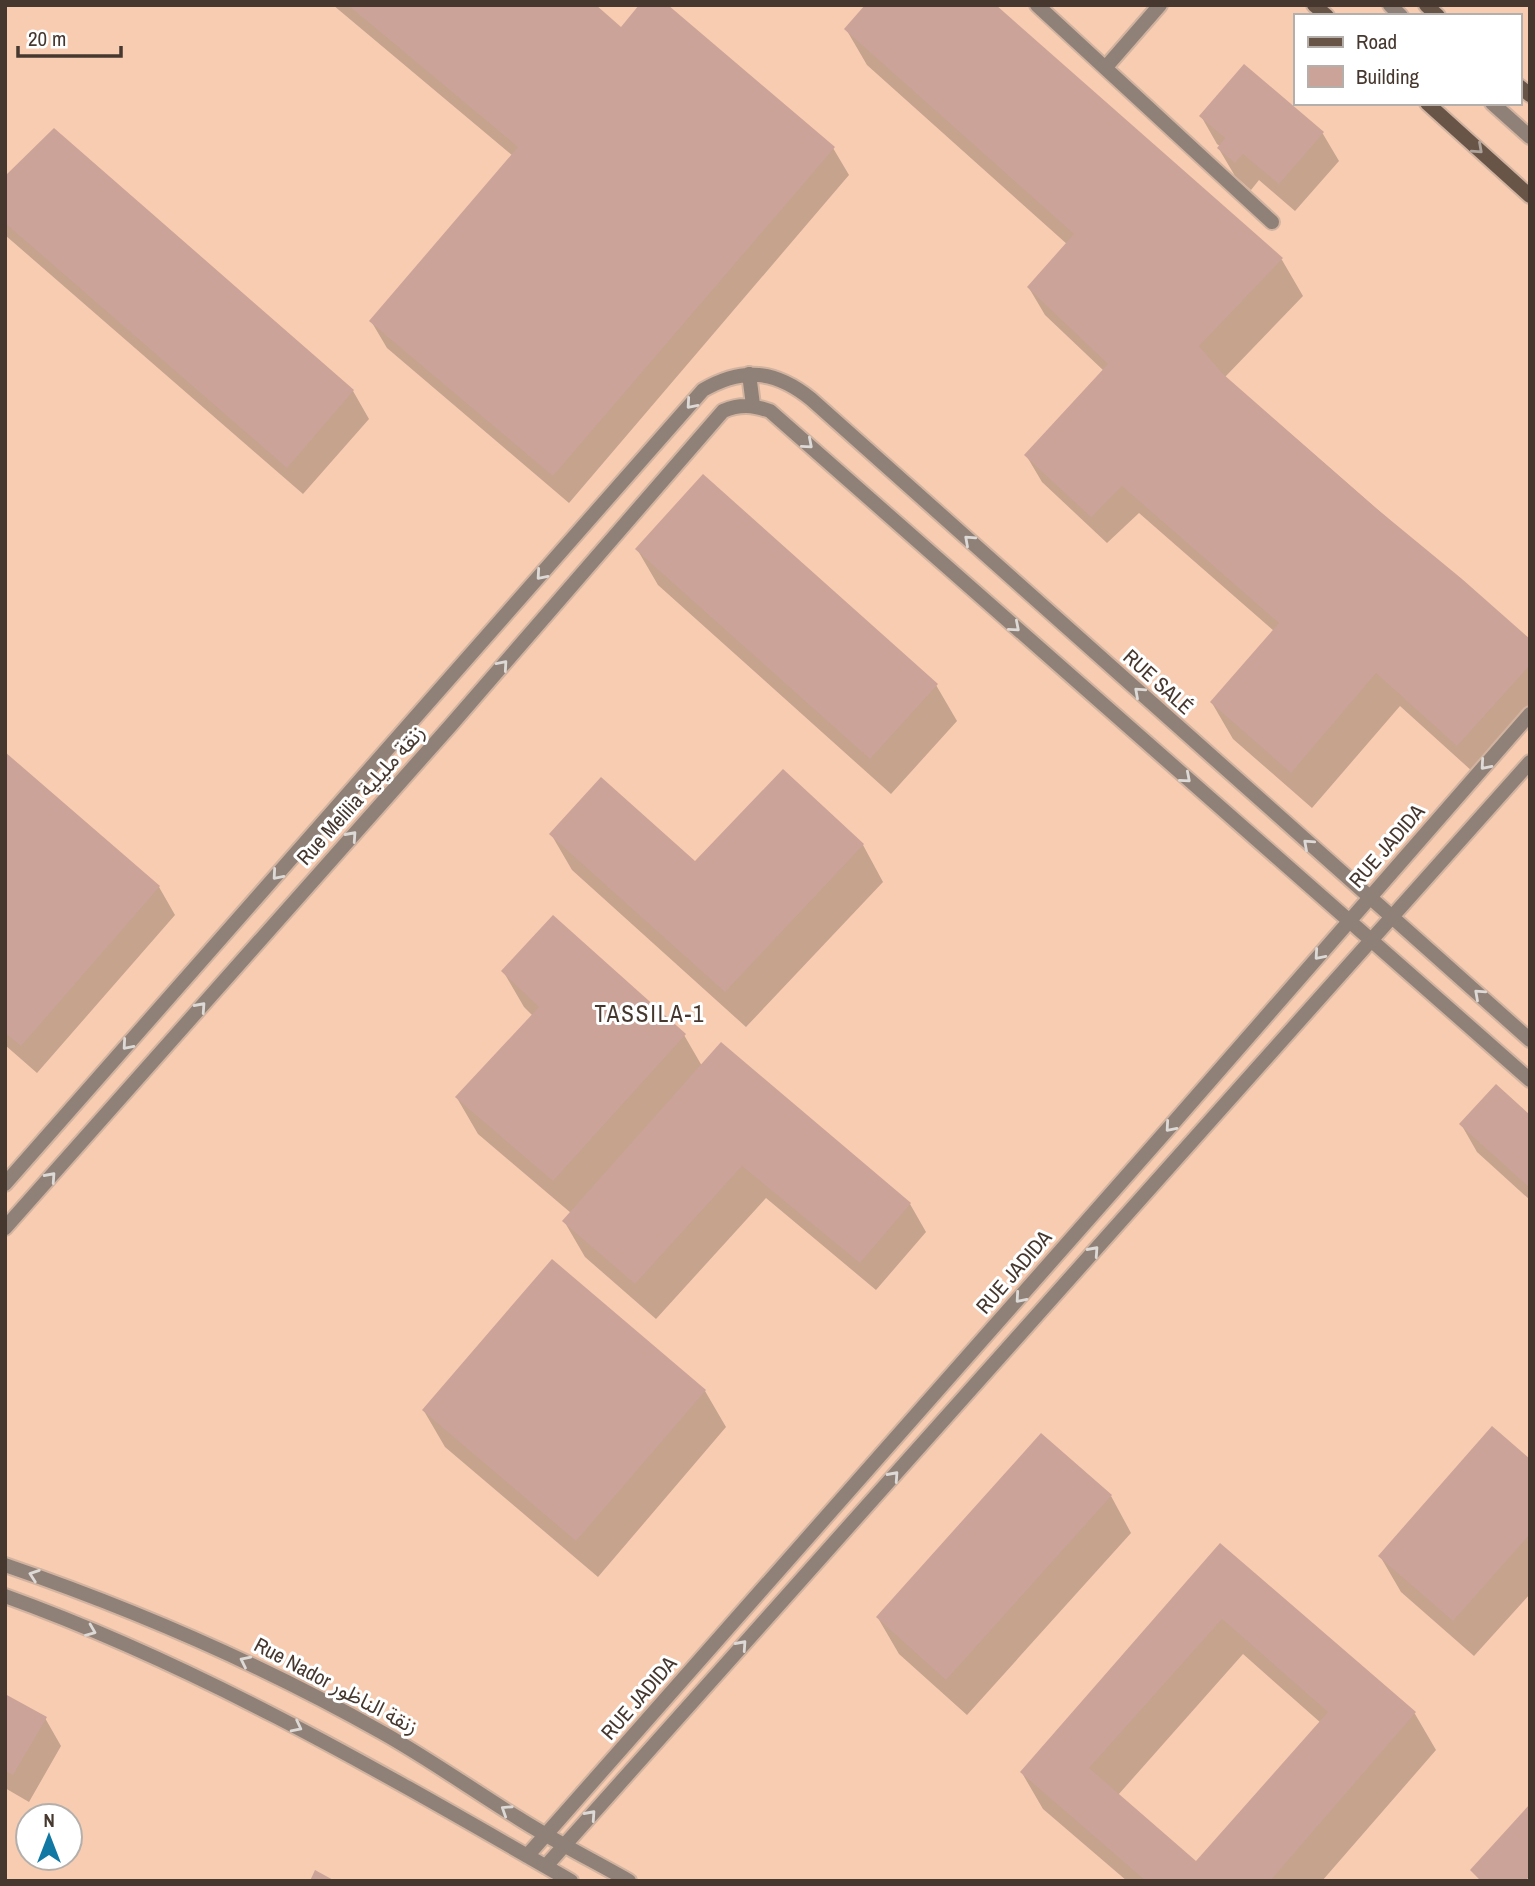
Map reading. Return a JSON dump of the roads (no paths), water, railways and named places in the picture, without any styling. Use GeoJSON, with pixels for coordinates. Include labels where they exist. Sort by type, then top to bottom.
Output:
{"type":"FeatureCollection","features":[{"type":"Feature","properties":{"kind":"street"},"geometry":{"type":"LineString","coordinates":[[1037,5],[1272,222]]}},
{"type":"Feature","properties":{"kind":"street"},"geometry":{"type":"LineString","coordinates":[[1106,67],[1160,5]]}},
{"type":"Feature","properties":{"kind":"street"},"geometry":{"type":"LineString","coordinates":[[1429,105],[1530,196]]}},
{"type":"Feature","properties":{"kind":"street"},"geometry":{"type":"LineString","coordinates":[[1494,105],[1530,137]]}},
{"type":"Feature","properties":{"kind":"street"},"geometry":{"type":"LineString","coordinates":[[1502,105],[1530,129]]}},
{"type":"Feature","properties":{"kind":"street"},"geometry":{"type":"LineString","coordinates":[[749,374],[753,405],[770,411],[1530,1080]]}},
{"type":"Feature","properties":{"kind":"street","name":"Rue Melilia زنقة مليلية"},"geometry":{"type":"LineString","coordinates":[[5,1184],[703,390],[733,376],[749,374]]}},
{"type":"Feature","properties":{"kind":"street","name":"RUE SALÉ"},"geometry":{"type":"LineString","coordinates":[[749,374],[781,380],[811,399],[1530,1040]]}},
{"type":"Feature","properties":{"kind":"street","name":"Rue Melilia زنقة مليلية"},"geometry":{"type":"LineString","coordinates":[[5,1228],[451,725],[723,411],[740,405],[753,405]]}},
{"type":"Feature","properties":{"kind":"street","name":"RUE JADIDA"},"geometry":{"type":"LineString","coordinates":[[527,1856],[1530,714]]}},
{"type":"Feature","properties":{"kind":"street","name":"RUE JADIDA"},"geometry":{"type":"LineString","coordinates":[[546,1866],[1530,762]]}},
{"type":"Feature","properties":{"kind":"street","name":"Rue Nador زنقة الناظور"},"geometry":{"type":"LineString","coordinates":[[5,1566],[149,1618],[278,1677],[384,1734],[547,1835],[629,1881]]}},
{"type":"Feature","properties":{"kind":"street"},"geometry":{"type":"LineString","coordinates":[[5,1596],[110,1638],[244,1700],[386,1775],[571,1881]]}},
{"type":"Feature","properties":{"kind":"district","name":"TASSILA-1"},"geometry":{"type":"Point","coordinates":[650,1014]}}]}
